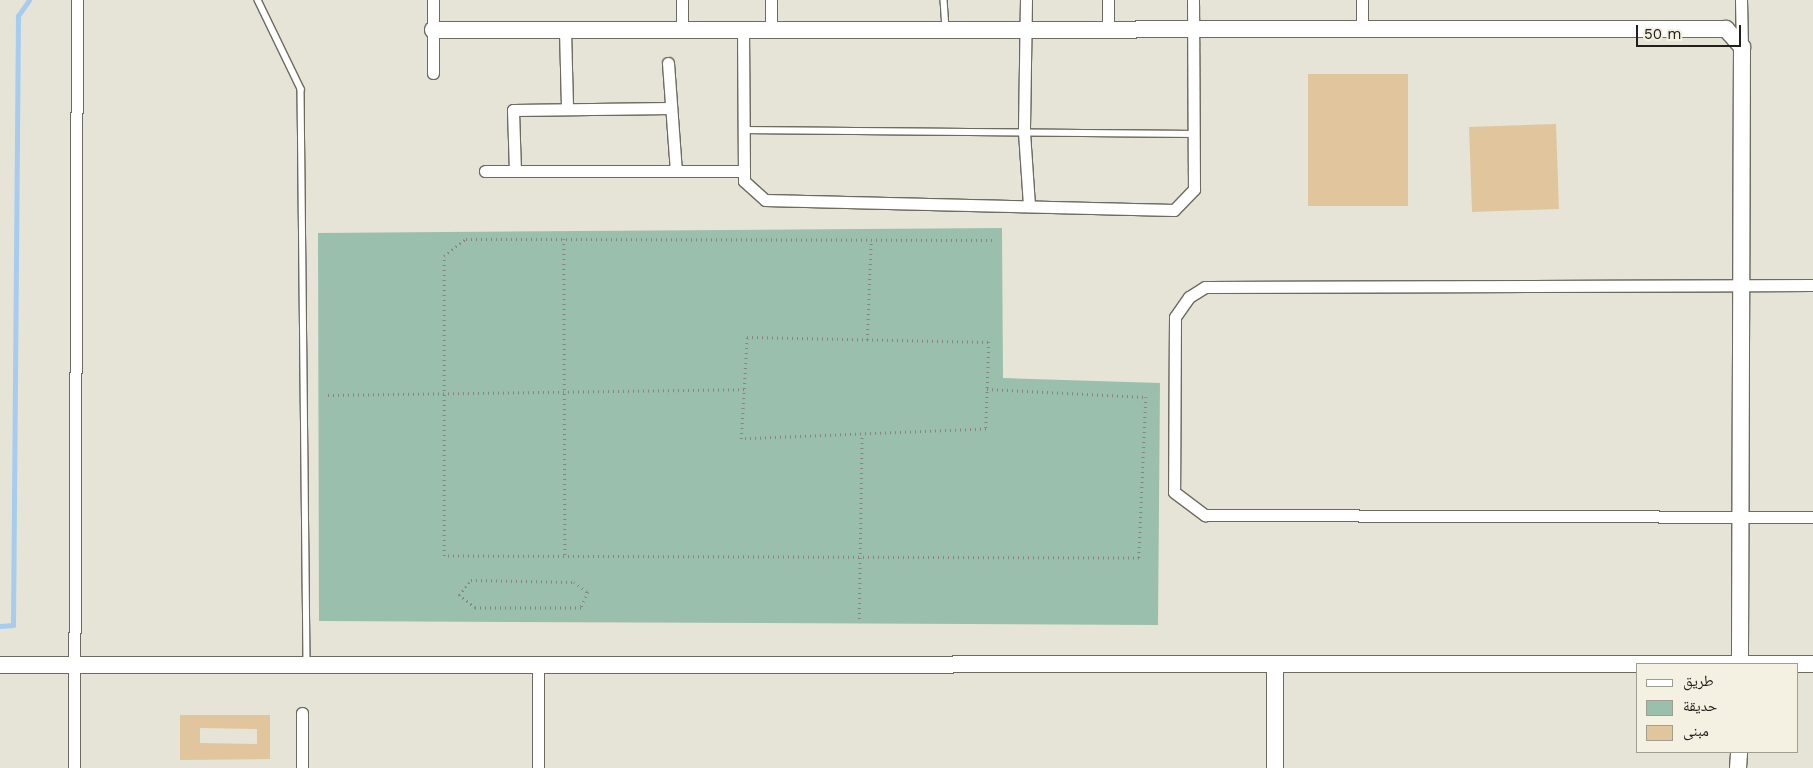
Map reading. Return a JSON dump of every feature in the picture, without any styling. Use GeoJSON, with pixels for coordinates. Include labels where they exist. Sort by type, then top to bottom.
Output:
{"type":"FeatureCollection","features":[{"type":"Feature","properties":{"kind":"street"},"geometry":{"type":"LineString","coordinates":[[74,768],[76,665],[77,0]]}},
{"type":"Feature","properties":{"kind":"street"},"geometry":{"type":"LineString","coordinates":[[433,0],[433,73]]}},
{"type":"Feature","properties":{"kind":"street"},"geometry":{"type":"LineString","coordinates":[[682,0],[682,30]]}},
{"type":"Feature","properties":{"kind":"street"},"geometry":{"type":"LineString","coordinates":[[772,0],[772,30]]}},
{"type":"Feature","properties":{"kind":"street"},"geometry":{"type":"LineString","coordinates":[[1026,0],[1024,132],[1029,206]]}},
{"type":"Feature","properties":{"kind":"street"},"geometry":{"type":"LineString","coordinates":[[1108,0],[1108,29]]}},
{"type":"Feature","properties":{"kind":"street"},"geometry":{"type":"LineString","coordinates":[[743,30],[744,182],[765,200],[1174,210],[1194,189],[1193,0]]}},
{"type":"Feature","properties":{"kind":"street"},"geometry":{"type":"LineString","coordinates":[[1362,0],[1362,29]]}},
{"type":"Feature","properties":{"kind":"street"},"geometry":{"type":"LineString","coordinates":[[1740,663],[1741,0]]}},
{"type":"Feature","properties":{"kind":"street"},"geometry":{"type":"LineString","coordinates":[[433,30],[1726,29],[1742,47]]}},
{"type":"Feature","properties":{"kind":"street"},"geometry":{"type":"LineString","coordinates":[[564,30],[567,109]]}},
{"type":"Feature","properties":{"kind":"street"},"geometry":{"type":"LineString","coordinates":[[668,62],[676,171]]}},
{"type":"Feature","properties":{"kind":"street"},"geometry":{"type":"LineString","coordinates":[[515,171],[513,110],[671,108]]}},
{"type":"Feature","properties":{"kind":"street"},"geometry":{"type":"LineString","coordinates":[[484,171],[744,171]]}},
{"type":"Feature","properties":{"kind":"street"},"geometry":{"type":"LineString","coordinates":[[1813,285],[1205,287],[1189,297],[1175,317],[1174,492],[1205,515],[1813,517]]}},
{"type":"Feature","properties":{"kind":"street"},"geometry":{"type":"LineString","coordinates":[[0,665],[1636,664]]}},
{"type":"Feature","properties":{"kind":"street"},"geometry":{"type":"LineString","coordinates":[[1798,664],[1813,664]]}},
{"type":"Feature","properties":{"kind":"street"},"geometry":{"type":"LineString","coordinates":[[538,666],[538,768]]}},
{"type":"Feature","properties":{"kind":"street"},"geometry":{"type":"LineString","coordinates":[[1275,666],[1275,768]]}},
{"type":"Feature","properties":{"kind":"street"},"geometry":{"type":"LineString","coordinates":[[302,713],[302,768]]}},
{"type":"Feature","properties":{"kind":"street"},"geometry":{"type":"LineString","coordinates":[[1738,768],[1739,753]]}},
{"type":"Feature","properties":{"kind":"lane"},"geometry":{"type":"LineString","coordinates":[[258,0],[301,89],[307,665]]}},
{"type":"Feature","properties":{"kind":"lane"},"geometry":{"type":"LineString","coordinates":[[944,0],[946,30]]}},
{"type":"Feature","properties":{"kind":"lane"},"geometry":{"type":"LineString","coordinates":[[744,130],[1194,134]]}},
{"type":"Feature","properties":{"kind":"path"},"geometry":{"type":"LineString","coordinates":[[987,388],[1146,397],[1139,558],[444,556],[444,256],[466,238],[996,240]]}},
{"type":"Feature","properties":{"kind":"path"},"geometry":{"type":"LineString","coordinates":[[564,239],[564,556]]}},
{"type":"Feature","properties":{"kind":"path"},"geometry":{"type":"LineString","coordinates":[[867,340],[871,240]]}},
{"type":"Feature","properties":{"kind":"path"},"geometry":{"type":"LineString","coordinates":[[747,337],[989,342],[987,388],[986,429],[741,438],[747,337]]}},
{"type":"Feature","properties":{"kind":"path"},"geometry":{"type":"LineString","coordinates":[[328,395],[744,389]]}},
{"type":"Feature","properties":{"kind":"path"},"geometry":{"type":"LineString","coordinates":[[859,619],[862,434]]}},
{"type":"Feature","properties":{"kind":"path"},"geometry":{"type":"LineString","coordinates":[[471,580],[574,582],[588,592],[581,608],[475,608],[459,595],[471,580]]}},
{"type":"Feature","properties":{"kind":"green space"},"geometry":{"type":"Polygon","coordinates":[[[1002,228],[1003,378],[1160,383],[1158,625],[319,621],[318,233],[1002,228]]]}},
{"type":"Feature","properties":{"kind":"building"},"geometry":{"type":"Polygon","coordinates":[[[1308,74],[1408,74],[1408,206],[1308,206],[1308,74]]]}},
{"type":"Feature","properties":{"kind":"building"},"geometry":{"type":"Polygon","coordinates":[[[1556,124],[1559,209],[1472,212],[1469,127],[1556,124]]]}},
{"type":"Feature","properties":{"kind":"building"},"geometry":{"type":"Polygon","coordinates":[[[180,715],[270,715],[270,759],[180,760],[180,715]],[[200,728],[200,743],[257,744],[257,729],[200,728]]]}},
{"type":"Feature","properties":{"kind":"waterway"},"geometry":{"type":"LineString","coordinates":[[0,626],[13,625],[18,16],[29,0]]}}]}
